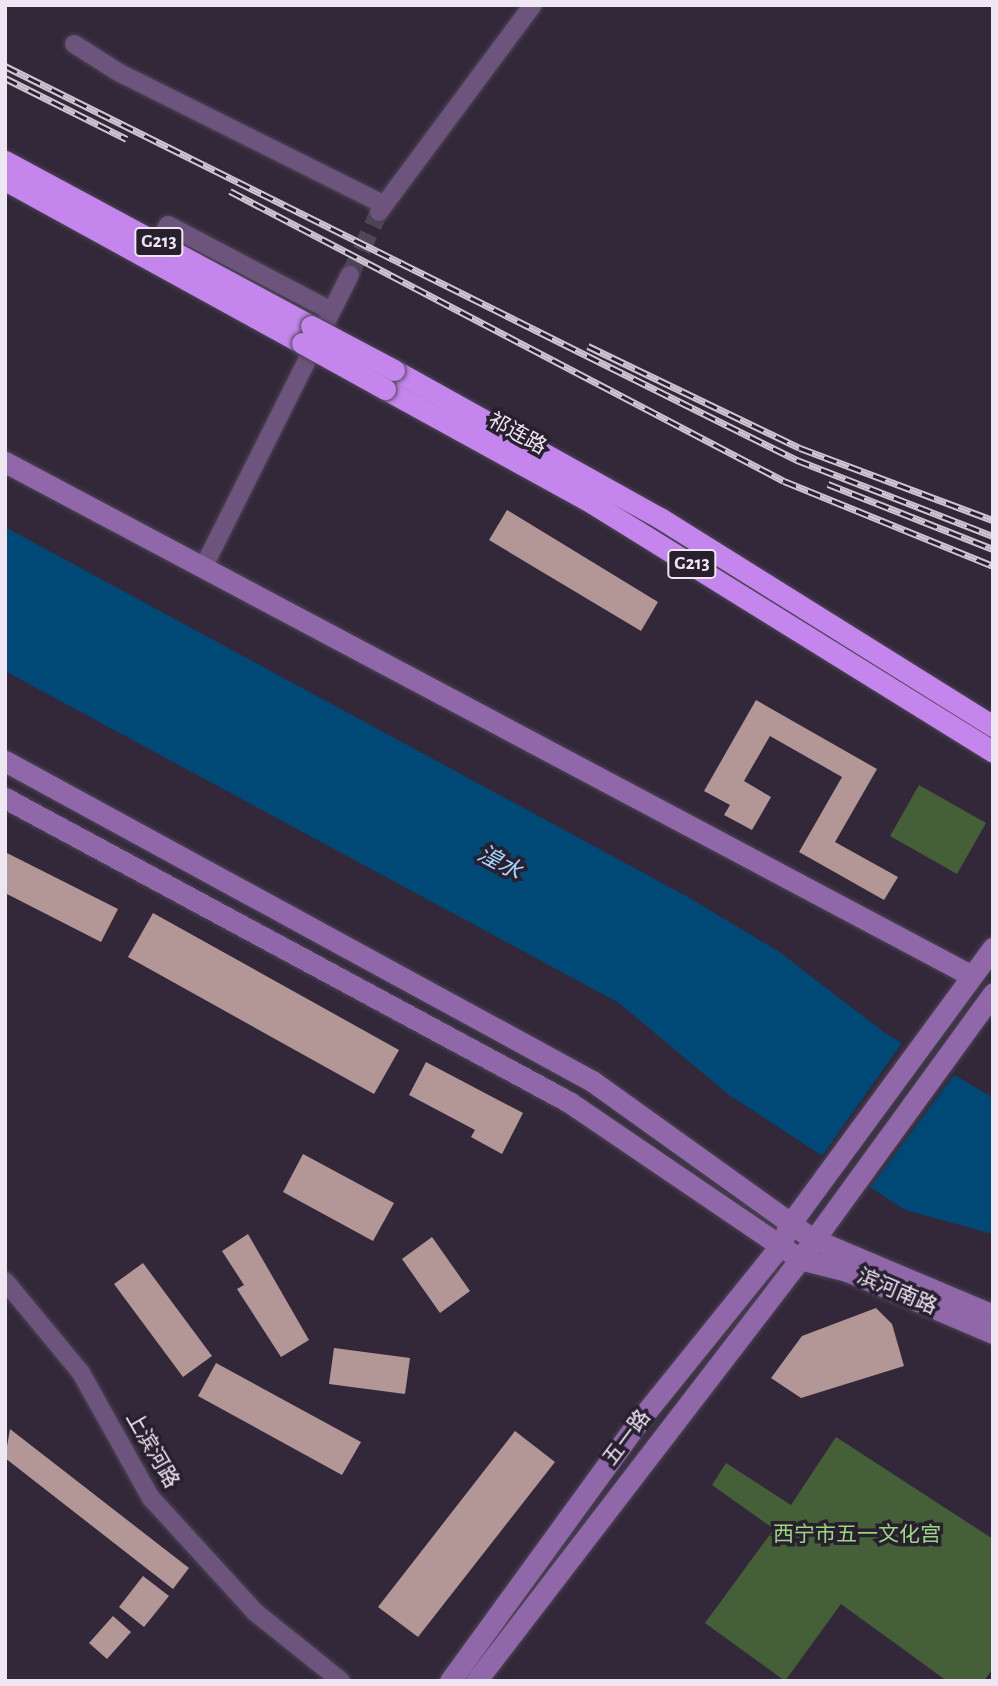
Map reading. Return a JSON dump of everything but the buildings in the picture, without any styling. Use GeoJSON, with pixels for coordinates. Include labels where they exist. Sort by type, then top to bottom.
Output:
{"type":"FeatureCollection","features":[{"type":"Feature","properties":{"kind":"highway","name":"祁连路"},"geometry":{"type":"LineString","coordinates":[[5,161],[159,242],[306,335]]}},
{"type":"Feature","properties":{"kind":"highway","name":"祁连路"},"geometry":{"type":"LineString","coordinates":[[5,180],[660,518],[993,726]]}},
{"type":"Feature","properties":{"kind":"highway","name":"祁连路"},"geometry":{"type":"LineString","coordinates":[[389,380],[993,752]]}},
{"type":"Feature","properties":{"kind":"street"},"geometry":{"type":"LineString","coordinates":[[74,44],[118,72],[381,208],[533,5]]}},
{"type":"Feature","properties":{"kind":"street"},"geometry":{"type":"LineString","coordinates":[[159,242],[168,225],[331,311]]}},
{"type":"Feature","properties":{"kind":"street"},"geometry":{"type":"LineString","coordinates":[[203,568],[350,275]]}},
{"type":"Feature","properties":{"kind":"street"},"geometry":{"type":"LineString","coordinates":[[5,462],[972,976]]}},
{"type":"Feature","properties":{"kind":"street"},"geometry":{"type":"LineString","coordinates":[[5,761],[592,1081],[813,1239],[993,1315]]}},
{"type":"Feature","properties":{"kind":"street","name":"滨河南路"},"geometry":{"type":"LineString","coordinates":[[5,798],[569,1102],[800,1259],[847,1271],[993,1333]]}},
{"type":"Feature","properties":{"kind":"street","name":"五一路"},"geometry":{"type":"LineString","coordinates":[[450,1681],[638,1422],[780,1246],[790,1224],[808,1198],[946,1018],[993,948]]}},
{"type":"Feature","properties":{"kind":"street","name":"五一路"},"geometry":{"type":"LineString","coordinates":[[476,1681],[800,1259],[829,1213],[990,1001]]}},
{"type":"Feature","properties":{"kind":"street","name":"上滨河路"},"geometry":{"type":"LineString","coordinates":[[5,1281],[81,1373],[151,1498],[255,1612],[341,1681]]}},
{"type":"Feature","properties":{"kind":"green space"},"geometry":{"type":"Polygon","coordinates":[[[919,785],[986,823],[957,874],[890,836],[919,785]]]}},
{"type":"Feature","properties":{"kind":"green space","name":"西宁市五一文化宫"},"geometry":{"type":"Polygon","coordinates":[[[836,1437],[993,1539],[993,1668],[984,1681],[947,1681],[841,1604],[785,1681],[705,1623],[774,1529],[712,1485],[726,1463],[791,1505],[836,1437]]]}},
{"type":"Feature","properties":{"kind":"water","name":"湟水"},"geometry":{"type":"Polygon","coordinates":[[[5,527],[686,896],[778,951],[885,1033],[993,1098],[993,1234],[905,1210],[729,1095],[619,1003],[5,671],[5,527]]]}},
{"type":"Feature","properties":{"kind":"pier"},"geometry":{"type":"Polygon","coordinates":[[[904,1040],[956,1072],[868,1190],[820,1159],[904,1040]]]}},
{"type":"Feature","properties":{"kind":"tunnel"},"geometry":{"type":"LineString","coordinates":[[350,275],[379,212]]}},
{"type":"Feature","properties":{"kind":"railway"},"geometry":{"type":"LineString","coordinates":[[5,66],[797,460],[993,536]]}},
{"type":"Feature","properties":{"kind":"railway"},"geometry":{"type":"LineString","coordinates":[[5,78],[127,139]]}},
{"type":"Feature","properties":{"kind":"railway"},"geometry":{"type":"LineString","coordinates":[[230,191],[784,481],[993,566]]}},
{"type":"Feature","properties":{"kind":"railway"},"geometry":{"type":"LineString","coordinates":[[588,346],[800,448],[993,520]]}},
{"type":"Feature","properties":{"kind":"railway"},"geometry":{"type":"LineString","coordinates":[[828,484],[993,549]]}}]}
